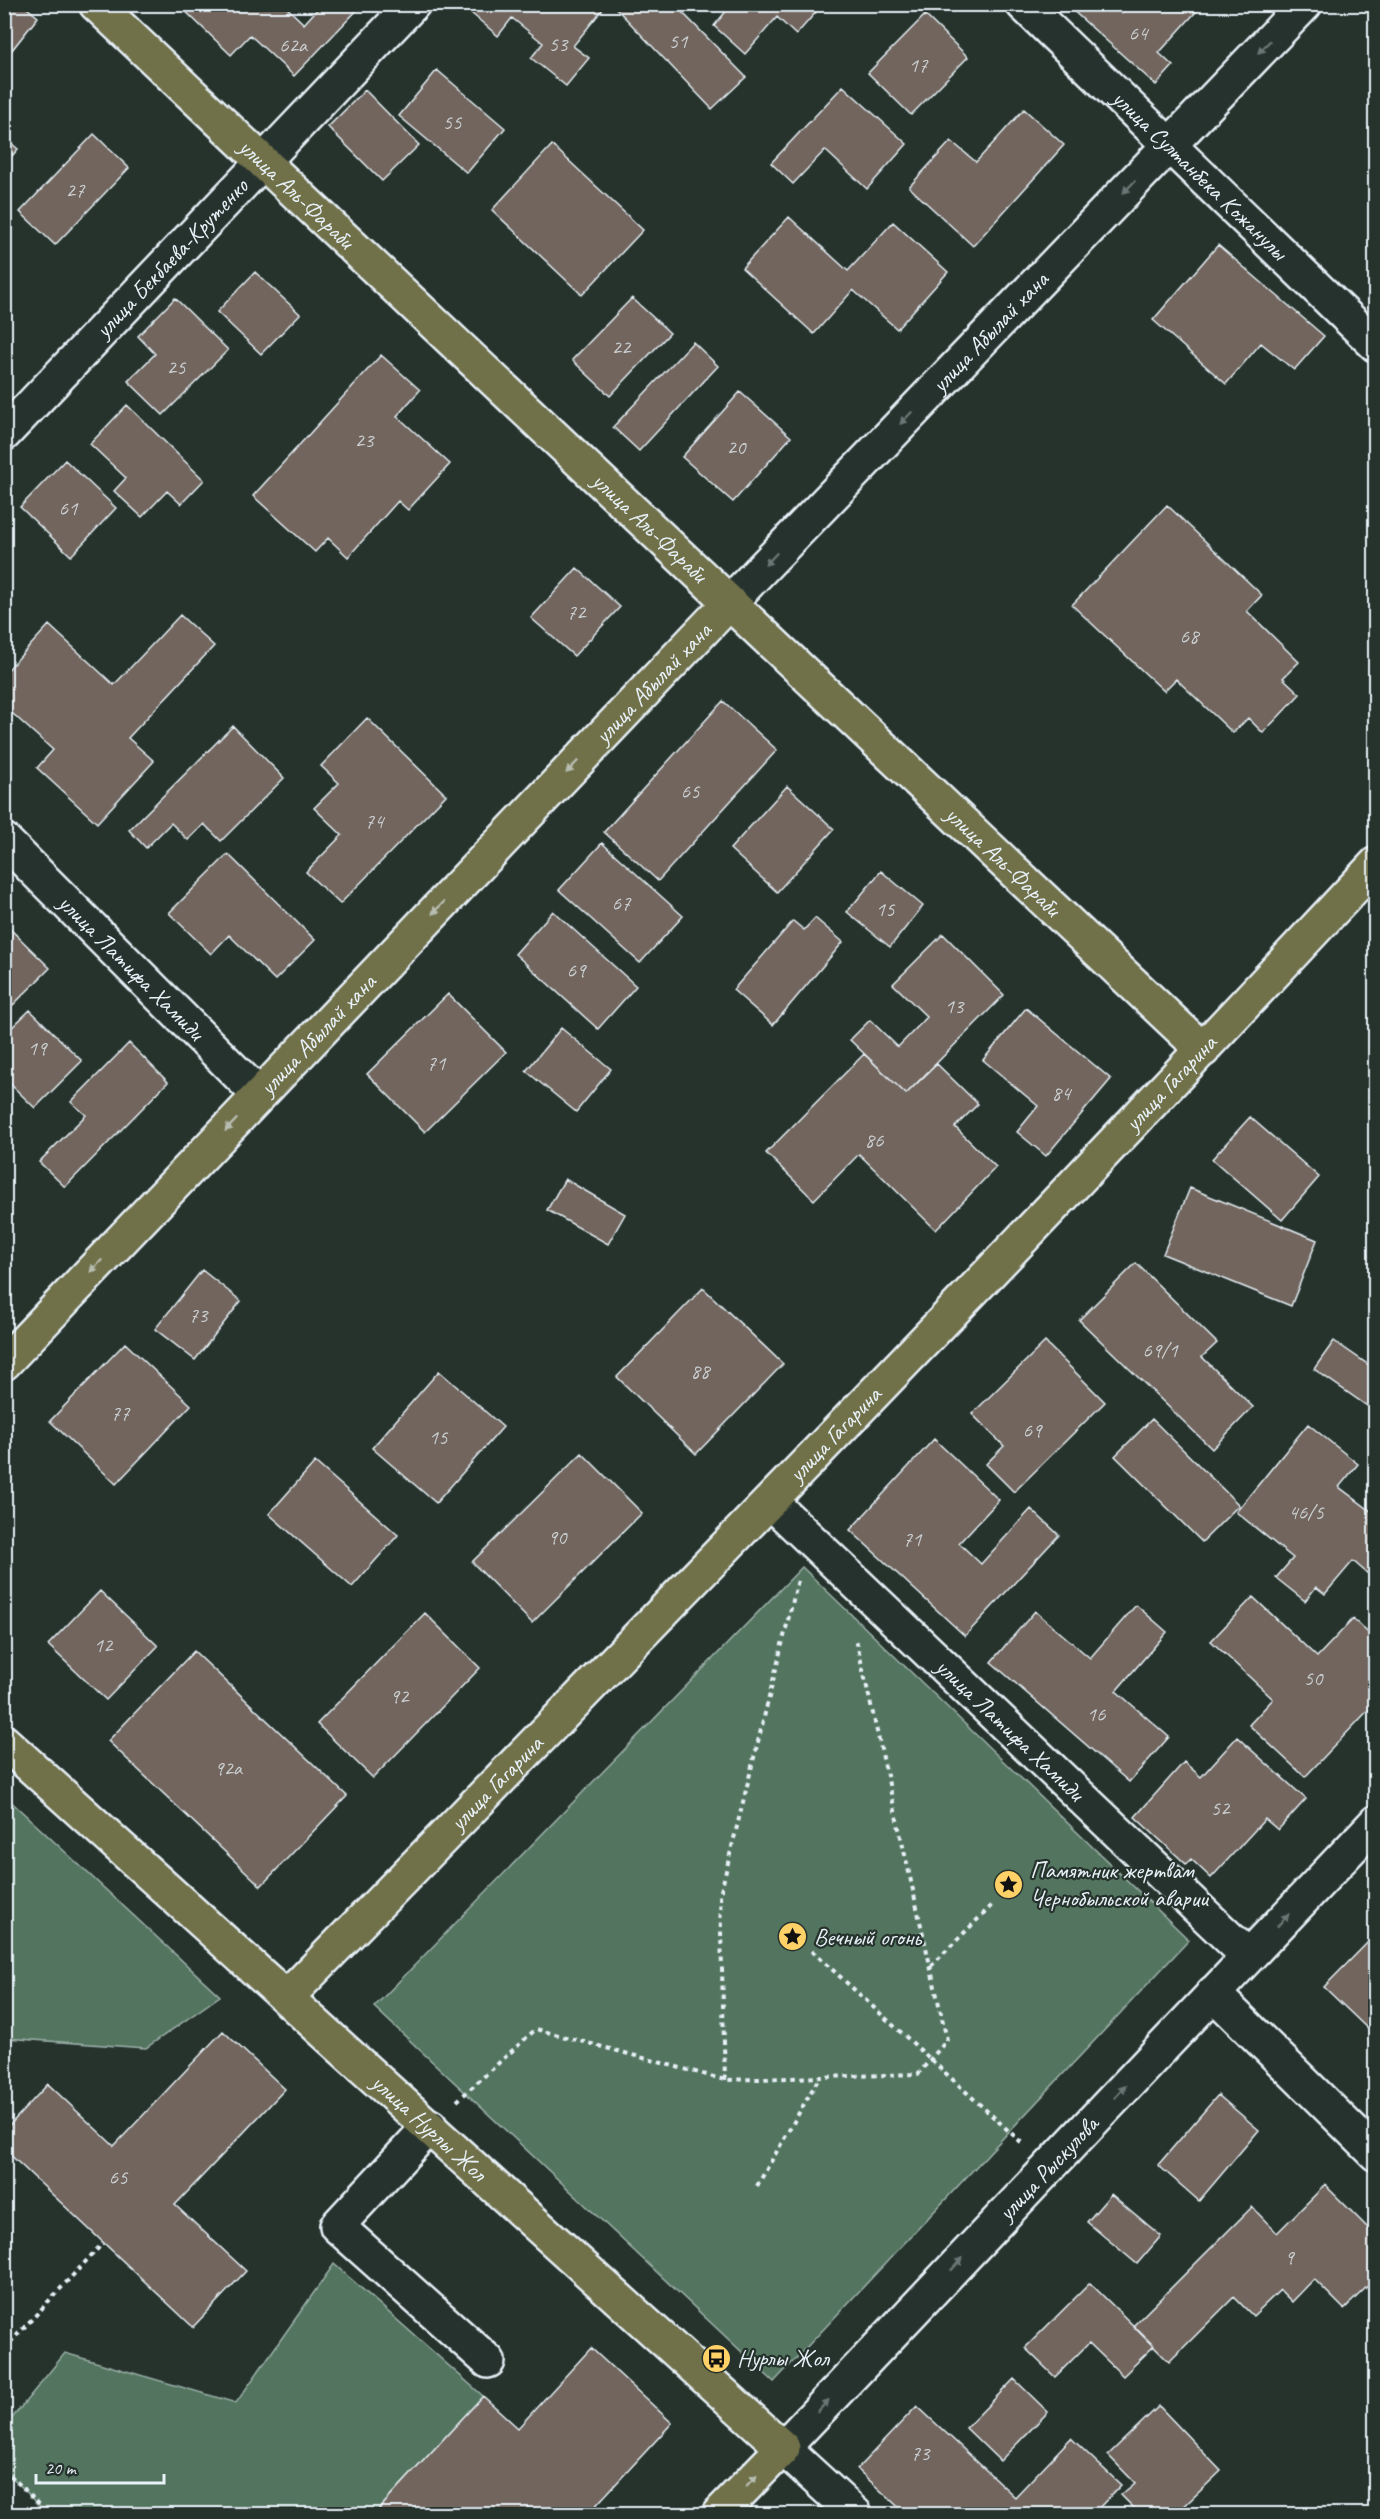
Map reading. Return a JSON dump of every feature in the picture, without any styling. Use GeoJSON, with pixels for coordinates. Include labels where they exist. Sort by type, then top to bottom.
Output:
{"type":"FeatureCollection","features":[{"type":"Feature","properties":{"kind":"main road","name":"улица Аль-Фараби"},"geometry":{"type":"LineString","coordinates":[[96,4],[1203,1050]]}},
{"type":"Feature","properties":{"kind":"main road","name":"улица Абылай хана"},"geometry":{"type":"LineString","coordinates":[[4,1363],[729,603]]}},
{"type":"Feature","properties":{"kind":"main road","name":"улица Гагарина"},"geometry":{"type":"LineString","coordinates":[[288,1996],[771,1502],[939,1323],[1203,1050],[1376,864]]}},
{"type":"Feature","properties":{"kind":"main road","name":"улица Нурлы Жол"},"geometry":{"type":"LineString","coordinates":[[4,1742],[288,1996],[783,2448]]}},
{"type":"Feature","properties":{"kind":"main road","name":"улица Рыскулова"},"geometry":{"type":"LineString","coordinates":[[719,2514],[783,2448]]}},
{"type":"Feature","properties":{"kind":"street","name":"улица Бекбаева-Крутенко"},"geometry":{"type":"LineString","coordinates":[[4,434],[413,4]]}},
{"type":"Feature","properties":{"kind":"street","name":"улица Султанбека Кожанулы"},"geometry":{"type":"LineString","coordinates":[[1023,4],[1376,345]]}},
{"type":"Feature","properties":{"kind":"street","name":"улица Абылай хана"},"geometry":{"type":"LineString","coordinates":[[729,603],[1305,4]]}},
{"type":"Feature","properties":{"kind":"street","name":"улица Латифа Хамиди"},"geometry":{"type":"LineString","coordinates":[[4,840],[259,1095]]}},
{"type":"Feature","properties":{"kind":"street","name":"улица Латифа Хамиди"},"geometry":{"type":"LineString","coordinates":[[771,1502],[1248,1956]]}},
{"type":"Feature","properties":{"kind":"street","name":"улица Рыскулова"},"geometry":{"type":"LineString","coordinates":[[783,2448],[1376,1822]]}},
{"type":"Feature","properties":{"kind":"street"},"geometry":{"type":"LineString","coordinates":[[1213,1993],[1376,2154]]}},
{"type":"Feature","properties":{"kind":"street"},"geometry":{"type":"LineString","coordinates":[[430,2126],[337,2226],[488,2361]]}},
{"type":"Feature","properties":{"kind":"street","name":"улица Нурлы Жол"},"geometry":{"type":"LineString","coordinates":[[783,2448],[855,2514]]}},
{"type":"Feature","properties":{"kind":"path"},"geometry":{"type":"LineString","coordinates":[[725,2080],[720,1894],[811,1539]]}},
{"type":"Feature","properties":{"kind":"path"},"geometry":{"type":"LineString","coordinates":[[430,2126],[536,2029],[725,2080],[918,2074],[947,2040],[855,1635]]}},
{"type":"Feature","properties":{"kind":"path"},"geometry":{"type":"LineString","coordinates":[[930,1967],[993,1904]]}},
{"type":"Feature","properties":{"kind":"path"},"geometry":{"type":"LineString","coordinates":[[812,1951],[1048,2168]]}},
{"type":"Feature","properties":{"kind":"path"},"geometry":{"type":"LineString","coordinates":[[757,2186],[819,2077]]}},
{"type":"Feature","properties":{"kind":"path"},"geometry":{"type":"LineString","coordinates":[[4,2349],[103,2243]]}},
{"type":"Feature","properties":{"kind":"path"},"geometry":{"type":"LineString","coordinates":[[4,2469],[49,2514]]}},
{"type":"Feature","properties":{"kind":"green space"},"geometry":{"type":"Polygon","coordinates":[[[802,1567],[1189,1940],[774,2382],[374,2007],[802,1567]]]}},
{"type":"Feature","properties":{"kind":"green space"},"geometry":{"type":"Polygon","coordinates":[[[5,1796],[220,1996],[146,2048],[5,2038],[5,1796]]]}},
{"type":"Feature","properties":{"kind":"green space"},"geometry":{"type":"Polygon","coordinates":[[[334,2264],[483,2396],[379,2509],[385,2514],[48,2514],[5,2470],[4,2428],[65,2353],[236,2403],[334,2264]]]}},
{"type":"Feature","properties":{"kind":"building"},"geometry":{"type":"Polygon","coordinates":[[[4,4],[22,4],[38,17],[4,60],[4,4]]]}},
{"type":"Feature","properties":{"kind":"building"},"geometry":{"type":"Polygon","coordinates":[[[178,4],[283,4],[304,24],[322,4],[363,4],[294,76],[250,35],[231,55],[178,4]]]}},
{"type":"Feature","properties":{"kind":"building"},"geometry":{"type":"Polygon","coordinates":[[[478,4],[606,5],[573,46],[589,58],[566,86],[531,58],[543,43],[512,18],[498,36],[471,13],[478,4]]]}},
{"type":"Feature","properties":{"kind":"building"},"geometry":{"type":"Polygon","coordinates":[[[612,4],[674,4],[746,77],[712,109],[612,4]]]}},
{"type":"Feature","properties":{"kind":"building"},"geometry":{"type":"Polygon","coordinates":[[[732,4],[823,4],[796,35],[777,17],[745,54],[714,26],[732,4]]]}},
{"type":"Feature","properties":{"kind":"building"},"geometry":{"type":"Polygon","coordinates":[[[1074,4],[1112,4],[1122,13],[1129,4],[1203,4],[1159,53],[1173,66],[1156,85],[1070,8],[1074,4]]]}},
{"type":"Feature","properties":{"kind":"building"},"geometry":{"type":"Polygon","coordinates":[[[925,15],[968,57],[911,115],[868,73],[925,15]]]}},
{"type":"Feature","properties":{"kind":"building"},"geometry":{"type":"Polygon","coordinates":[[[437,70],[505,128],[467,173],[399,116],[437,70]]]}},
{"type":"Feature","properties":{"kind":"building"},"geometry":{"type":"Polygon","coordinates":[[[843,86],[907,144],[867,189],[825,150],[793,184],[771,163],[843,86]]]}},
{"type":"Feature","properties":{"kind":"building"},"geometry":{"type":"Polygon","coordinates":[[[365,90],[419,145],[382,181],[328,127],[365,90]]]}},
{"type":"Feature","properties":{"kind":"building"},"geometry":{"type":"Polygon","coordinates":[[[1024,109],[1064,145],[973,246],[909,187],[951,141],[976,162],[1024,109]]]}},
{"type":"Feature","properties":{"kind":"building"},"geometry":{"type":"Polygon","coordinates":[[[94,134],[129,168],[55,245],[20,212],[94,134]]]}},
{"type":"Feature","properties":{"kind":"building"},"geometry":{"type":"Polygon","coordinates":[[[4,137],[18,149],[4,165],[4,137]]]}},
{"type":"Feature","properties":{"kind":"building"},"geometry":{"type":"Polygon","coordinates":[[[552,145],[643,230],[582,295],[492,210],[552,145]]]}},
{"type":"Feature","properties":{"kind":"building"},"geometry":{"type":"Polygon","coordinates":[[[789,217],[848,271],[893,222],[948,272],[897,329],[853,290],[814,334],[742,268],[789,217]]]}},
{"type":"Feature","properties":{"kind":"building"},"geometry":{"type":"Polygon","coordinates":[[[1218,245],[1324,336],[1294,370],[1261,343],[1226,384],[1153,320],[1218,245]]]}},
{"type":"Feature","properties":{"kind":"building"},"geometry":{"type":"Polygon","coordinates":[[[255,272],[300,314],[261,354],[217,312],[255,272]]]}},
{"type":"Feature","properties":{"kind":"building"},"geometry":{"type":"Polygon","coordinates":[[[175,298],[228,350],[163,415],[128,381],[155,354],[138,336],[175,298]]]}},
{"type":"Feature","properties":{"kind":"building"},"geometry":{"type":"Polygon","coordinates":[[[632,298],[670,333],[610,396],[572,360],[632,298]]]}},
{"type":"Feature","properties":{"kind":"building"},"geometry":{"type":"Polygon","coordinates":[[[693,342],[718,366],[639,451],[613,427],[693,342]]]}},
{"type":"Feature","properties":{"kind":"building"},"geometry":{"type":"Polygon","coordinates":[[[381,355],[420,390],[397,416],[450,464],[408,510],[398,501],[348,557],[328,538],[315,552],[253,496],[381,355]]]}},
{"type":"Feature","properties":{"kind":"building"},"geometry":{"type":"Polygon","coordinates":[[[740,392],[791,437],[733,502],[682,457],[740,392]]]}},
{"type":"Feature","properties":{"kind":"building"},"geometry":{"type":"Polygon","coordinates":[[[127,405],[204,480],[181,504],[167,491],[142,517],[114,491],[126,478],[90,444],[127,405]]]}},
{"type":"Feature","properties":{"kind":"building"},"geometry":{"type":"Polygon","coordinates":[[[65,460],[116,508],[71,556],[20,507],[65,460]]]}},
{"type":"Feature","properties":{"kind":"building"},"geometry":{"type":"Polygon","coordinates":[[[1167,505],[1262,595],[1247,611],[1299,662],[1283,678],[1300,694],[1263,733],[1248,718],[1233,733],[1176,679],[1164,691],[1072,605],[1167,505]]]}},
{"type":"Feature","properties":{"kind":"building"},"geometry":{"type":"Polygon","coordinates":[[[577,568],[620,607],[574,656],[531,618],[577,568]]]}},
{"type":"Feature","properties":{"kind":"building"},"geometry":{"type":"Polygon","coordinates":[[[180,615],[214,646],[128,738],[154,761],[97,823],[37,768],[53,750],[4,706],[4,674],[49,625],[114,685],[180,615]]]}},
{"type":"Feature","properties":{"kind":"building"},"geometry":{"type":"Polygon","coordinates":[[[723,701],[777,750],[658,881],[604,832],[723,701]]]}},
{"type":"Feature","properties":{"kind":"building"},"geometry":{"type":"Polygon","coordinates":[[[367,718],[446,795],[340,904],[306,872],[342,835],[314,808],[339,783],[321,766],[367,718]]]}},
{"type":"Feature","properties":{"kind":"building"},"geometry":{"type":"Polygon","coordinates":[[[233,726],[284,778],[221,841],[204,824],[188,840],[171,823],[146,848],[129,830],[233,726]]]}},
{"type":"Feature","properties":{"kind":"building"},"geometry":{"type":"Polygon","coordinates":[[[787,786],[834,829],[777,892],[730,849],[787,786]]]}},
{"type":"Feature","properties":{"kind":"building"},"geometry":{"type":"Polygon","coordinates":[[[602,843],[683,916],[640,963],[559,890],[602,843]]]}},
{"type":"Feature","properties":{"kind":"building"},"geometry":{"type":"Polygon","coordinates":[[[228,854],[315,940],[275,980],[229,935],[211,954],[169,913],[228,854]]]}},
{"type":"Feature","properties":{"kind":"building"},"geometry":{"type":"Polygon","coordinates":[[[881,871],[923,906],[890,947],[847,912],[881,871]]]}},
{"type":"Feature","properties":{"kind":"building"},"geometry":{"type":"Polygon","coordinates":[[[553,911],[636,986],[598,1029],[515,954],[553,911]]]}},
{"type":"Feature","properties":{"kind":"building"},"geometry":{"type":"Polygon","coordinates":[[[815,918],[843,942],[773,1025],[733,990],[793,921],[804,930],[815,918]]]}},
{"type":"Feature","properties":{"kind":"building"},"geometry":{"type":"Polygon","coordinates":[[[4,923],[50,968],[4,1014],[4,923]]]}},
{"type":"Feature","properties":{"kind":"building"},"geometry":{"type":"Polygon","coordinates":[[[943,934],[1004,995],[906,1094],[850,1040],[870,1020],[898,1047],[927,1017],[893,984],[943,934]]]}},
{"type":"Feature","properties":{"kind":"building"},"geometry":{"type":"Polygon","coordinates":[[[448,994],[506,1052],[425,1132],[367,1074],[448,994]]]}},
{"type":"Feature","properties":{"kind":"building"},"geometry":{"type":"Polygon","coordinates":[[[1026,1008],[1111,1079],[1046,1156],[1017,1132],[1038,1106],[983,1060],[1026,1008]]]}},
{"type":"Feature","properties":{"kind":"building"},"geometry":{"type":"Polygon","coordinates":[[[30,1010],[82,1061],[35,1108],[4,1078],[4,1035],[30,1010]]]}},
{"type":"Feature","properties":{"kind":"building"},"geometry":{"type":"Polygon","coordinates":[[[561,1028],[611,1069],[576,1112],[526,1071],[561,1028]]]}},
{"type":"Feature","properties":{"kind":"building"},"geometry":{"type":"Polygon","coordinates":[[[129,1043],[168,1082],[65,1187],[39,1162],[86,1115],[71,1102],[129,1043]]]}},
{"type":"Feature","properties":{"kind":"building"},"geometry":{"type":"Polygon","coordinates":[[[864,1054],[906,1094],[937,1064],[978,1104],[955,1127],[996,1167],[936,1230],[859,1154],[814,1200],[766,1153],[864,1054]]]}},
{"type":"Feature","properties":{"kind":"building"},"geometry":{"type":"Polygon","coordinates":[[[1250,1117],[1319,1177],[1282,1220],[1212,1159],[1250,1117]]]}},
{"type":"Feature","properties":{"kind":"building"},"geometry":{"type":"Polygon","coordinates":[[[565,1179],[625,1214],[608,1244],[547,1210],[565,1179]]]}},
{"type":"Feature","properties":{"kind":"building"},"geometry":{"type":"Polygon","coordinates":[[[1190,1188],[1317,1240],[1291,1306],[1163,1254],[1190,1188]]]}},
{"type":"Feature","properties":{"kind":"building"},"geometry":{"type":"Polygon","coordinates":[[[1136,1263],[1217,1343],[1202,1357],[1253,1407],[1212,1449],[1079,1320],[1136,1263]]]}},
{"type":"Feature","properties":{"kind":"building"},"geometry":{"type":"Polygon","coordinates":[[[202,1270],[241,1301],[195,1360],[155,1329],[202,1270]]]}},
{"type":"Feature","properties":{"kind":"building"},"geometry":{"type":"Polygon","coordinates":[[[703,1288],[783,1364],[696,1454],[617,1377],[703,1288]]]}},
{"type":"Feature","properties":{"kind":"building"},"geometry":{"type":"Polygon","coordinates":[[[1334,1341],[1376,1370],[1376,1412],[1314,1369],[1334,1341]]]}},
{"type":"Feature","properties":{"kind":"building"},"geometry":{"type":"Polygon","coordinates":[[[1045,1342],[1105,1402],[1014,1492],[986,1464],[1004,1446],[972,1414],[1045,1342]]]}},
{"type":"Feature","properties":{"kind":"building"},"geometry":{"type":"Polygon","coordinates":[[[125,1343],[191,1405],[116,1484],[50,1421],[125,1343]]]}},
{"type":"Feature","properties":{"kind":"building"},"geometry":{"type":"Polygon","coordinates":[[[439,1371],[503,1427],[436,1503],[372,1448],[439,1371]]]}},
{"type":"Feature","properties":{"kind":"building"},"geometry":{"type":"Polygon","coordinates":[[[1152,1419],[1239,1505],[1202,1542],[1115,1456],[1152,1419]]]}},
{"type":"Feature","properties":{"kind":"building"},"geometry":{"type":"Polygon","coordinates":[[[1308,1424],[1358,1464],[1339,1487],[1371,1511],[1376,1506],[1376,1564],[1368,1574],[1353,1561],[1325,1594],[1316,1587],[1305,1601],[1276,1578],[1293,1558],[1236,1512],[1308,1424]]]}},
{"type":"Feature","properties":{"kind":"building"},"geometry":{"type":"Polygon","coordinates":[[[934,1439],[999,1500],[959,1543],[981,1564],[1031,1509],[1059,1535],[965,1636],[850,1530],[934,1439]]]}},
{"type":"Feature","properties":{"kind":"building"},"geometry":{"type":"Polygon","coordinates":[[[582,1453],[642,1513],[532,1623],[472,1562],[582,1453]]]}},
{"type":"Feature","properties":{"kind":"building"},"geometry":{"type":"Polygon","coordinates":[[[315,1462],[398,1535],[352,1587],[269,1514],[315,1462]]]}},
{"type":"Feature","properties":{"kind":"building"},"geometry":{"type":"Polygon","coordinates":[[[100,1591],[158,1646],[106,1700],[48,1645],[100,1591]]]}},
{"type":"Feature","properties":{"kind":"building"},"geometry":{"type":"Polygon","coordinates":[[[1253,1597],[1317,1657],[1353,1619],[1376,1640],[1376,1702],[1305,1777],[1249,1725],[1273,1699],[1211,1641],[1253,1597]]]}},
{"type":"Feature","properties":{"kind":"building"},"geometry":{"type":"Polygon","coordinates":[[[1136,1605],[1167,1632],[1116,1691],[1169,1737],[1129,1782],[991,1662],[1035,1611],[1090,1658],[1136,1605]]]}},
{"type":"Feature","properties":{"kind":"building"},"geometry":{"type":"Polygon","coordinates":[[[425,1613],[480,1668],[373,1778],[317,1724],[425,1613]]]}},
{"type":"Feature","properties":{"kind":"building"},"geometry":{"type":"Polygon","coordinates":[[[194,1651],[347,1796],[261,1886],[108,1741],[194,1651]]]}},
{"type":"Feature","properties":{"kind":"building"},"geometry":{"type":"Polygon","coordinates":[[[1237,1737],[1306,1799],[1278,1830],[1265,1819],[1211,1878],[1191,1859],[1186,1864],[1135,1817],[1184,1762],[1201,1777],[1237,1737]]]}},
{"type":"Feature","properties":{"kind":"building"},"geometry":{"type":"Polygon","coordinates":[[[1373,1937],[1376,1940],[1376,2025],[1370,2031],[1324,1987],[1373,1937]]]}},
{"type":"Feature","properties":{"kind":"building"},"geometry":{"type":"Polygon","coordinates":[[[223,2031],[285,2089],[175,2205],[246,2271],[193,2327],[4,2149],[4,2131],[48,2084],[114,2146],[223,2031]]]}},
{"type":"Feature","properties":{"kind":"building"},"geometry":{"type":"Polygon","coordinates":[[[1218,2095],[1259,2130],[1199,2201],[1158,2165],[1218,2095]]]}},
{"type":"Feature","properties":{"kind":"building"},"geometry":{"type":"Polygon","coordinates":[[[1325,2185],[1376,2236],[1376,2278],[1344,2309],[1314,2279],[1292,2302],[1280,2290],[1253,2316],[1234,2297],[1169,2362],[1133,2326],[1252,2207],[1277,2233],[1325,2185]]]}},
{"type":"Feature","properties":{"kind":"building"},"geometry":{"type":"Polygon","coordinates":[[[1111,2194],[1161,2236],[1137,2264],[1087,2222],[1111,2194]]]}},
{"type":"Feature","properties":{"kind":"building"},"geometry":{"type":"Polygon","coordinates":[[[1090,2283],[1154,2346],[1123,2376],[1089,2343],[1055,2377],[1025,2348],[1090,2283]]]}},
{"type":"Feature","properties":{"kind":"building"},"geometry":{"type":"Polygon","coordinates":[[[591,2348],[672,2423],[588,2514],[385,2514],[379,2509],[483,2396],[518,2428],[591,2348]]]}},
{"type":"Feature","properties":{"kind":"building"},"geometry":{"type":"Polygon","coordinates":[[[1014,2379],[1048,2412],[1000,2461],[966,2428],[1014,2379]]]}},
{"type":"Feature","properties":{"kind":"building"},"geometry":{"type":"Polygon","coordinates":[[[917,2406],[1015,2497],[1071,2438],[1121,2485],[1093,2514],[906,2514],[857,2469],[917,2406]]]}},
{"type":"Feature","properties":{"kind":"building"},"geometry":{"type":"Polygon","coordinates":[[[1159,2406],[1221,2471],[1176,2514],[1140,2514],[1121,2495],[1135,2483],[1108,2455],[1159,2406]]]}},
{"type":"Feature","properties":{"kind":"place","name":"Памятник жертвам Чернобыльской аварии"},"geometry":{"type":"Point","coordinates":[1009,1884]}},
{"type":"Feature","properties":{"kind":"place","name":"Вечный огонь"},"geometry":{"type":"Point","coordinates":[793,1937]}},
{"type":"Feature","properties":{"kind":"place","name":"Нурлы Жол"},"geometry":{"type":"Point","coordinates":[716,2358]}}]}
